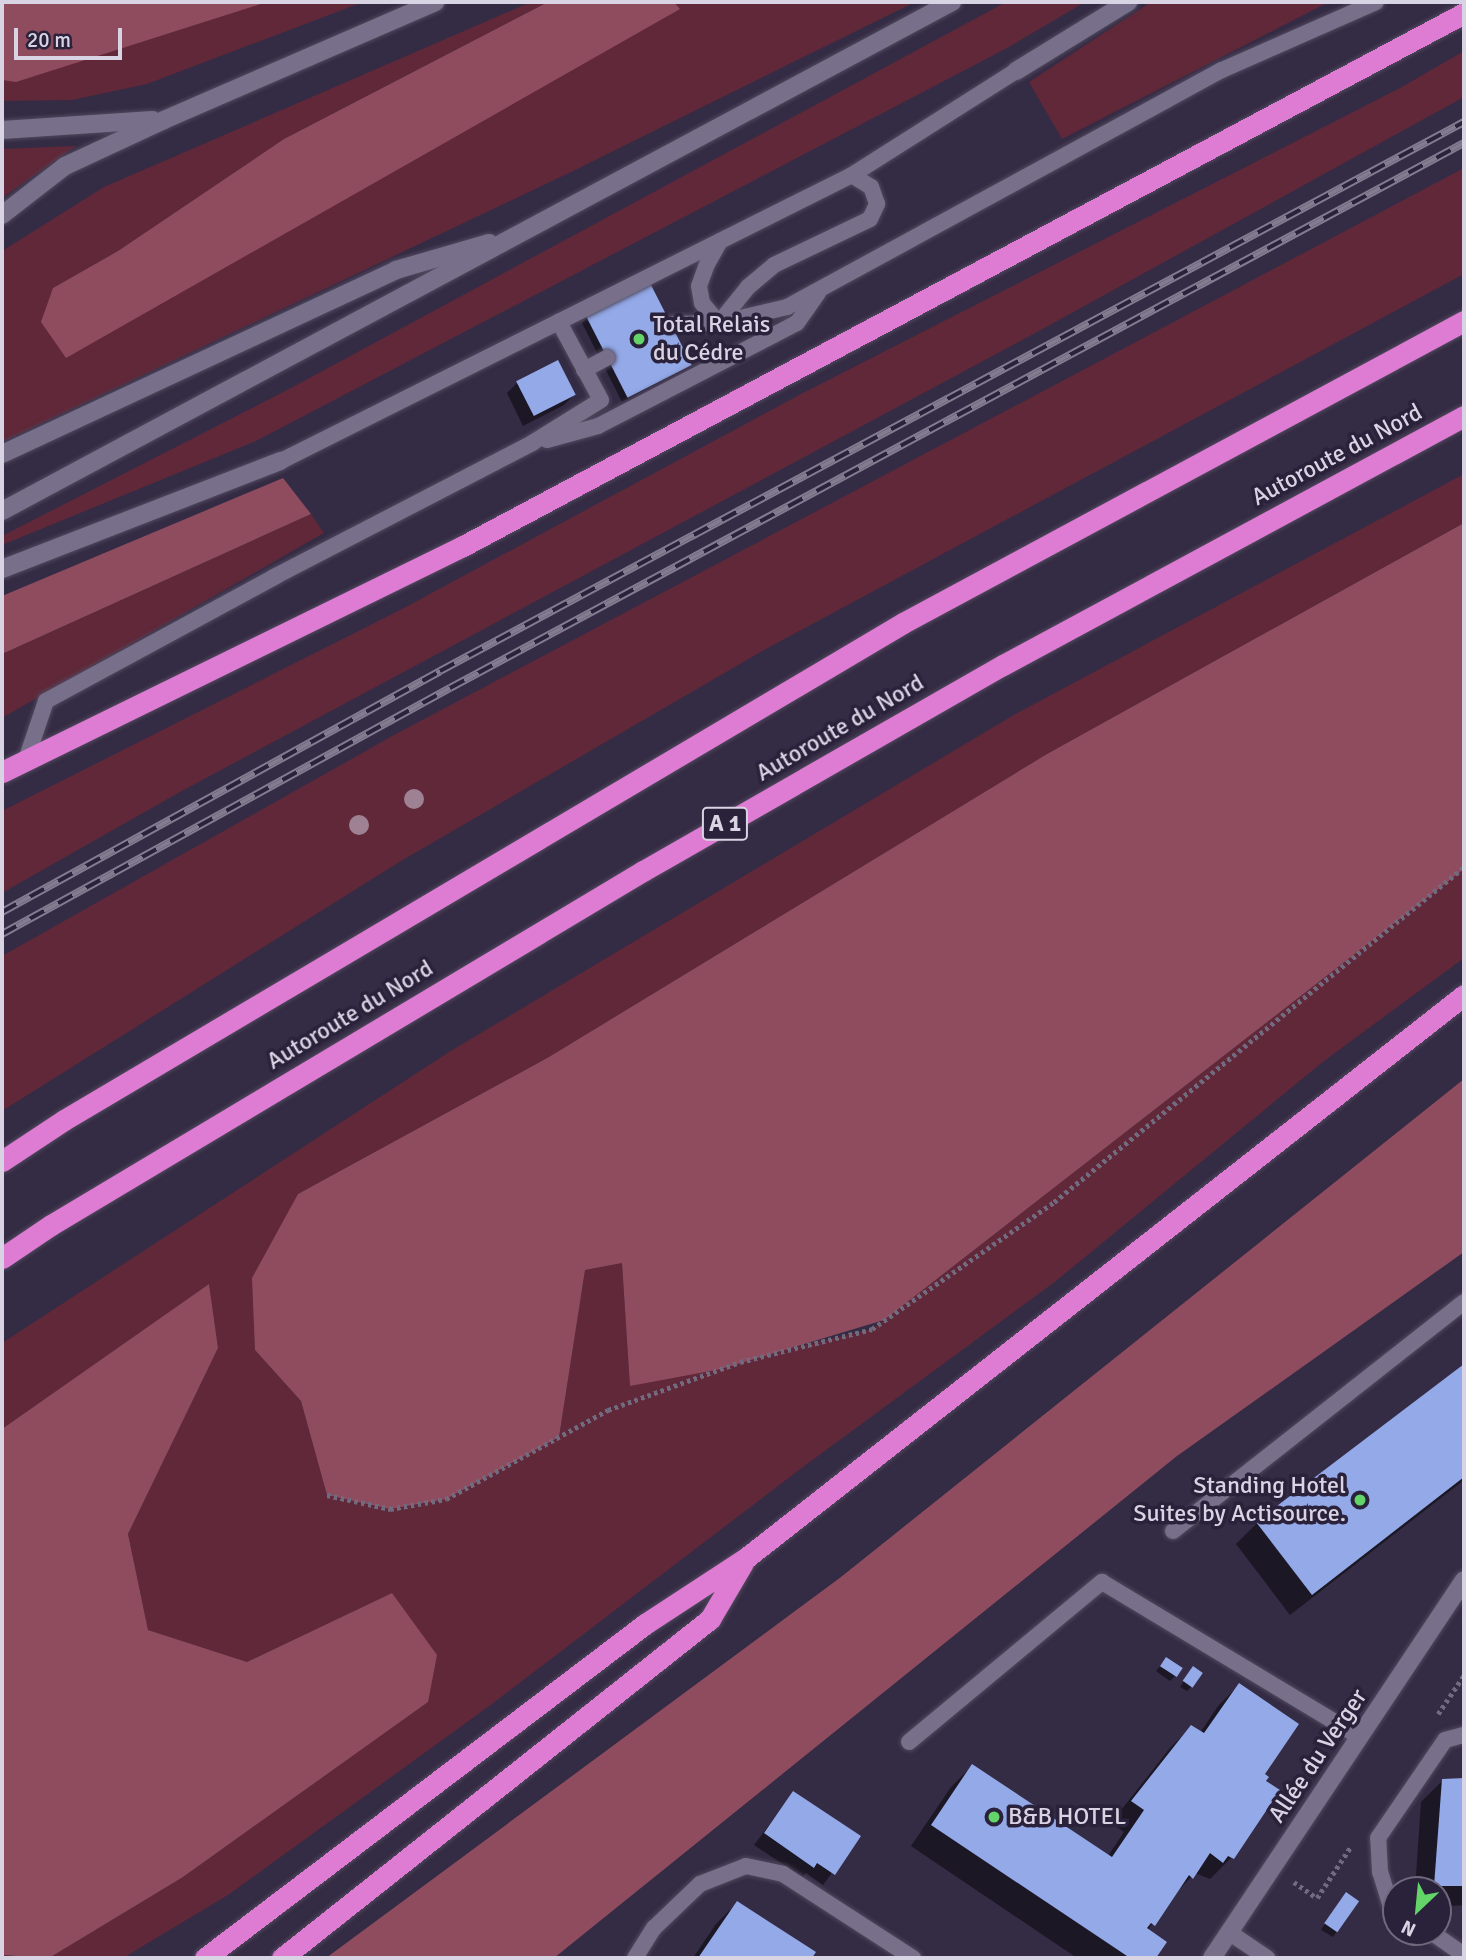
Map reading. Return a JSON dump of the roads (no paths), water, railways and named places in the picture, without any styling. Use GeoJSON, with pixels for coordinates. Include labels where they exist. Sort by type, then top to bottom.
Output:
{"type":"FeatureCollection","features":[{"type":"Feature","properties":{"kind":"highway"},"geometry":{"type":"LineString","coordinates":[[2,772],[463,546],[1464,13]]}},
{"type":"Feature","properties":{"kind":"highway"},"geometry":{"type":"LineString","coordinates":[[2,1161],[64,1120],[903,623],[1464,321]]}},
{"type":"Feature","properties":{"kind":"highway","name":"Autoroute du Nord"},"geometry":{"type":"LineString","coordinates":[[2,1258],[51,1225],[643,871],[1003,666],[1464,416]]}},
{"type":"Feature","properties":{"kind":"highway"},"geometry":{"type":"LineString","coordinates":[[205,1958],[645,1624],[746,1558],[1464,995]]}},
{"type":"Feature","properties":{"kind":"highway"},"geometry":{"type":"LineString","coordinates":[[282,1958],[710,1619],[746,1558]]}},
{"type":"Feature","properties":{"kind":"street"},"geometry":{"type":"LineString","coordinates":[[2,215],[65,166],[436,2]]}},
{"type":"Feature","properties":{"kind":"street"},"geometry":{"type":"LineString","coordinates":[[2,511],[952,2]]}},
{"type":"Feature","properties":{"kind":"street"},"geometry":{"type":"LineString","coordinates":[[1016,71],[1128,2]]}},
{"type":"Feature","properties":{"kind":"street"},"geometry":{"type":"LineString","coordinates":[[2,130],[164,120]]}},
{"type":"Feature","properties":{"kind":"street"},"geometry":{"type":"LineString","coordinates":[[2,454],[396,270],[523,233]]}},
{"type":"Feature","properties":{"kind":"street"},"geometry":{"type":"LineString","coordinates":[[2,569],[281,461]]}},
{"type":"Feature","properties":{"kind":"street","name":"Allée du Verger"},"geometry":{"type":"LineString","coordinates":[[1212,1958],[1464,1580]]}},
{"type":"Feature","properties":{"kind":"lane"},"geometry":{"type":"LineString","coordinates":[[672,324],[719,323],[787,307],[1222,70],[1376,2]]}},
{"type":"Feature","properties":{"kind":"lane"},"geometry":{"type":"LineString","coordinates":[[281,461],[852,175],[1016,71]]}},
{"type":"Feature","properties":{"kind":"lane"},"geometry":{"type":"LineString","coordinates":[[719,323],[748,287],[774,265],[870,219],[877,204],[871,187],[852,175]]}},
{"type":"Feature","properties":{"kind":"lane"},"geometry":{"type":"LineString","coordinates":[[719,323],[702,303],[699,286],[720,241]]}},
{"type":"Feature","properties":{"kind":"lane"},"geometry":{"type":"LineString","coordinates":[[532,443],[598,426],[797,323],[821,288]]}},
{"type":"Feature","properties":{"kind":"lane"},"geometry":{"type":"LineString","coordinates":[[26,760],[46,701],[274,577],[532,443],[601,400],[559,322]]}},
{"type":"Feature","properties":{"kind":"lane"},"geometry":{"type":"LineString","coordinates":[[584,370],[607,358]]}},
{"type":"Feature","properties":{"kind":"lane"},"geometry":{"type":"LineString","coordinates":[[1173,1531],[1464,1302]]}},
{"type":"Feature","properties":{"kind":"lane"},"geometry":{"type":"LineString","coordinates":[[909,1742],[1102,1582],[1360,1737]]}},
{"type":"Feature","properties":{"kind":"lane"},"geometry":{"type":"LineString","coordinates":[[1382,1878],[1378,1838],[1445,1740],[1464,1735]]}},
{"type":"Feature","properties":{"kind":"lane"},"geometry":{"type":"LineString","coordinates":[[635,1958],[654,1928],[700,1884],[746,1866],[783,1874],[913,1958]]}},
{"type":"Feature","properties":{"kind":"lane"},"geometry":{"type":"LineString","coordinates":[[1230,1933],[1267,1958]]}},
{"type":"Feature","properties":{"kind":"railway"},"geometry":{"type":"LineString","coordinates":[[2,912],[440,671],[1464,122]]}},
{"type":"Feature","properties":{"kind":"railway"},"geometry":{"type":"LineString","coordinates":[[2,934],[450,688],[1464,143]]}},
{"type":"Feature","properties":{"kind":"place","name":"Total Relais du Cédre"},"geometry":{"type":"Point","coordinates":[639,339]}},
{"type":"Feature","properties":{"kind":"place","name":"Standing Hotel Suites by Actisource."},"geometry":{"type":"Point","coordinates":[1360,1500]}},
{"type":"Feature","properties":{"kind":"place","name":"B&B HOTEL"},"geometry":{"type":"Point","coordinates":[994,1817]}}]}
